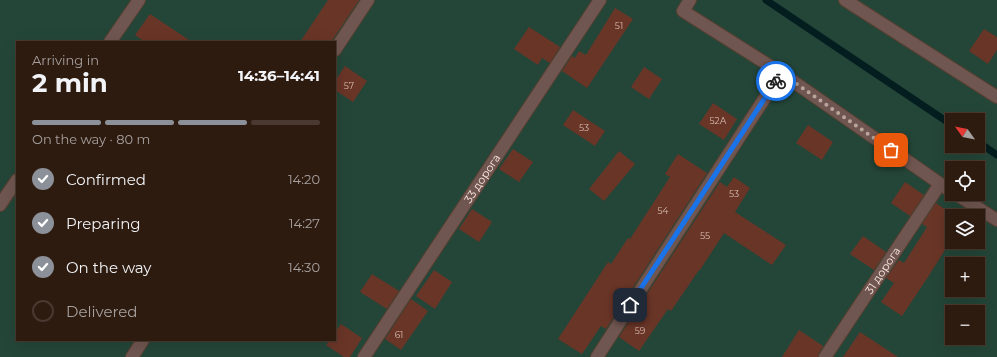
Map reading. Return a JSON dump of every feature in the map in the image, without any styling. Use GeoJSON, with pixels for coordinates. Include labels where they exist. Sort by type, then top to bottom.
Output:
{"type":"FeatureCollection","features":[{"type":"Feature","properties":{"kind":"street"},"geometry":{"type":"LineString","coordinates":[[111,41],[138,0]]}},
{"type":"Feature","properties":{"kind":"street"},"geometry":{"type":"LineString","coordinates":[[336,48],[368,0]]}},
{"type":"Feature","properties":{"kind":"street","name":"33 дорога"},"geometry":{"type":"LineString","coordinates":[[364,357],[600,0]]}},
{"type":"Feature","properties":{"kind":"street"},"geometry":{"type":"LineString","coordinates":[[690,0],[683,11],[781,73],[945,187]]}},
{"type":"Feature","properties":{"kind":"street"},"geometry":{"type":"LineString","coordinates":[[845,0],[997,97]]}},
{"type":"Feature","properties":{"kind":"street"},"geometry":{"type":"LineString","coordinates":[[597,357],[781,73]]}},
{"type":"Feature","properties":{"kind":"street"},"geometry":{"type":"LineString","coordinates":[[0,206],[16,182]]}},
{"type":"Feature","properties":{"kind":"street","name":"31 дорога"},"geometry":{"type":"LineString","coordinates":[[825,357],[940,184]]}},
{"type":"Feature","properties":{"kind":"street"},"geometry":{"type":"LineString","coordinates":[[967,201],[997,220]]}},
{"type":"Feature","properties":{"kind":"street"},"geometry":{"type":"LineString","coordinates":[[132,357],[142,341]]}},
{"type":"Feature","properties":{"kind":"green space"},"geometry":{"type":"Polygon","coordinates":[[[0,0],[997,0],[997,357],[0,357],[0,0]]]}},
{"type":"Feature","properties":{"kind":"building"},"geometry":{"type":"Polygon","coordinates":[[[328,0],[359,0],[332,41],[301,41],[328,0]]]}},
{"type":"Feature","properties":{"kind":"building"},"geometry":{"type":"Polygon","coordinates":[[[615,8],[633,19],[587,88],[562,71],[572,56],[575,58],[579,51],[586,55],[615,8]]]}},
{"type":"Feature","properties":{"kind":"building"},"geometry":{"type":"Polygon","coordinates":[[[150,14],[190,41],[144,41],[135,35],[150,14]]]}},
{"type":"Feature","properties":{"kind":"building"},"geometry":{"type":"Polygon","coordinates":[[[529,27],[560,47],[550,63],[542,58],[538,65],[514,49],[529,27]]]}},
{"type":"Feature","properties":{"kind":"building"},"geometry":{"type":"Polygon","coordinates":[[[984,29],[997,37],[997,50],[988,64],[969,51],[984,29]]]}},
{"type":"Feature","properties":{"kind":"building"},"geometry":{"type":"Polygon","coordinates":[[[345,66],[367,81],[353,102],[336,91],[336,80],[345,66]]]}},
{"type":"Feature","properties":{"kind":"building"},"geometry":{"type":"Polygon","coordinates":[[[644,67],[662,79],[649,99],[631,87],[644,67]]]}},
{"type":"Feature","properties":{"kind":"building"},"geometry":{"type":"Polygon","coordinates":[[[713,103],[737,119],[724,140],[699,124],[713,103]]]}},
{"type":"Feature","properties":{"kind":"building"},"geometry":{"type":"Polygon","coordinates":[[[573,110],[605,131],[595,146],[563,125],[573,110]]]}},
{"type":"Feature","properties":{"kind":"building"},"geometry":{"type":"Polygon","coordinates":[[[808,125],[833,142],[822,160],[796,143],[808,125]]]}},
{"type":"Feature","properties":{"kind":"building"},"geometry":{"type":"Polygon","coordinates":[[[513,149],[533,162],[519,182],[499,169],[513,149]]]}},
{"type":"Feature","properties":{"kind":"building"},"geometry":{"type":"Polygon","coordinates":[[[619,151],[635,164],[604,201],[589,189],[619,151]]]}},
{"type":"Feature","properties":{"kind":"building"},"geometry":{"type":"Polygon","coordinates":[[[678,154],[707,173],[606,329],[601,326],[582,354],[558,339],[608,262],[611,264],[628,238],[630,239],[670,177],[665,174],[678,154]]]}},
{"type":"Feature","properties":{"kind":"building"},"geometry":{"type":"Polygon","coordinates":[[[734,177],[750,188],[735,212],[786,245],[772,265],[724,233],[671,311],[668,309],[639,351],[619,337],[720,182],[727,187],[734,177]]]}},
{"type":"Feature","properties":{"kind":"building"},"geometry":{"type":"Polygon","coordinates":[[[905,182],[924,195],[910,216],[891,203],[905,182]]]}},
{"type":"Feature","properties":{"kind":"building"},"geometry":{"type":"Polygon","coordinates":[[[936,203],[945,209],[946,249],[902,316],[881,302],[894,283],[886,278],[899,260],[904,263],[927,227],[922,224],[936,203]]]}},
{"type":"Feature","properties":{"kind":"building"},"geometry":{"type":"Polygon","coordinates":[[[472,209],[492,222],[479,242],[459,229],[472,209]]]}},
{"type":"Feature","properties":{"kind":"building"},"geometry":{"type":"Polygon","coordinates":[[[863,236],[886,252],[874,270],[850,254],[863,236]]]}},
{"type":"Feature","properties":{"kind":"building"},"geometry":{"type":"Polygon","coordinates":[[[434,270],[452,282],[435,309],[416,296],[434,270]]]}},
{"type":"Feature","properties":{"kind":"building"},"geometry":{"type":"Polygon","coordinates":[[[372,274],[399,291],[387,309],[360,292],[372,274]]]}},
{"type":"Feature","properties":{"kind":"building"},"geometry":{"type":"Polygon","coordinates":[[[411,299],[428,311],[401,350],[385,339],[411,299]]]}},
{"type":"Feature","properties":{"kind":"building"},"geometry":{"type":"Polygon","coordinates":[[[341,324],[362,338],[350,357],[344,357],[326,345],[329,341],[336,341],[336,331],[341,324]]]}},
{"type":"Feature","properties":{"kind":"building"},"geometry":{"type":"Polygon","coordinates":[[[799,330],[823,346],[818,357],[782,357],[799,330]]]}},
{"type":"Feature","properties":{"kind":"building"},"geometry":{"type":"Polygon","coordinates":[[[860,332],[898,357],[843,357],[860,332]]]}},
{"type":"Feature","properties":{"kind":"waterway"},"geometry":{"type":"LineString","coordinates":[[766,0],[945,120]]}},
{"type":"Feature","properties":{"kind":"waterway"},"geometry":{"type":"LineString","coordinates":[[985,147],[997,155]]}},
{"type":"Feature","properties":{"kind":"way so far"},"geometry":{"type":"LineString","coordinates":[[776,81],[781,73],[891,150]]}},
{"type":"Feature","properties":{"kind":"route"},"geometry":{"type":"LineString","coordinates":[[630,305],[776,81]]}}]}
